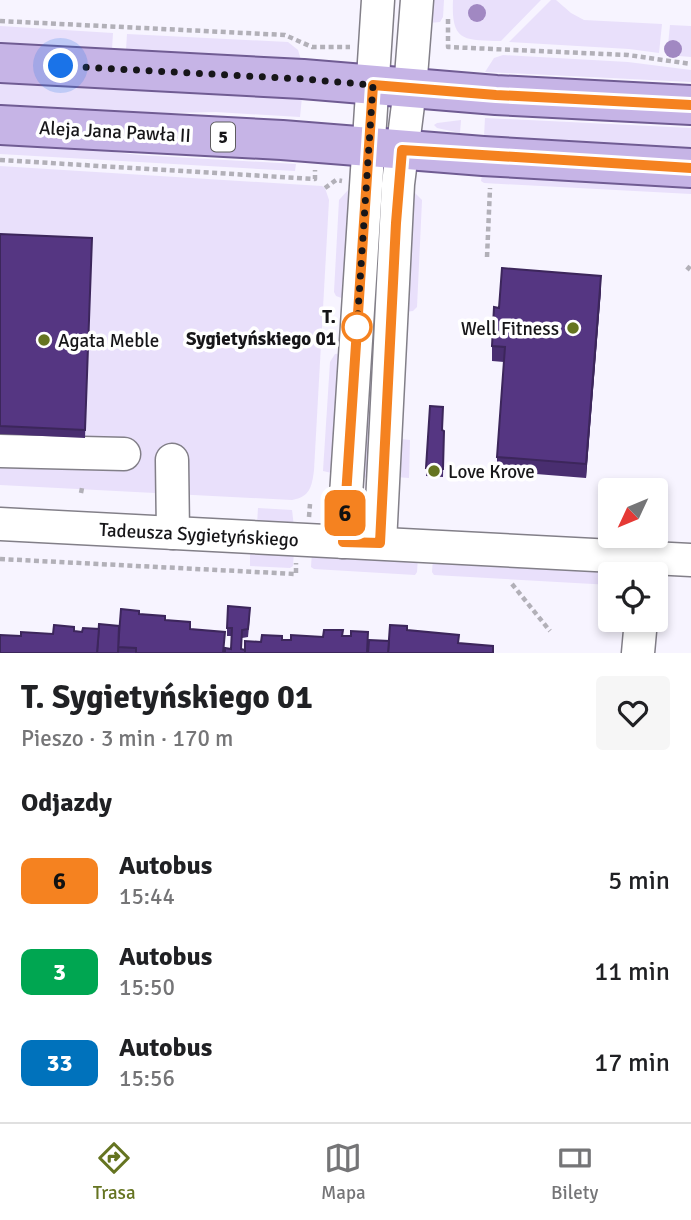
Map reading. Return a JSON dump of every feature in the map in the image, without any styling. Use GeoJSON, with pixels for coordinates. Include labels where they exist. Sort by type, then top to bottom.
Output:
{"type":"FeatureCollection","features":[{"type":"Feature","properties":{"kind":"main road"},"geometry":{"type":"LineString","coordinates":[[0,62],[691,105]]}},
{"type":"Feature","properties":{"kind":"main road","name":"Aleja Jana Pawła II"},"geometry":{"type":"LineString","coordinates":[[0,125],[268,139],[385,149],[691,167]]}},
{"type":"Feature","properties":{"kind":"street"},"geometry":{"type":"LineString","coordinates":[[378,0],[373,85],[397,210],[380,543]]}},
{"type":"Feature","properties":{"kind":"street"},"geometry":{"type":"LineString","coordinates":[[343,542],[385,149],[410,89],[417,0]]}},
{"type":"Feature","properties":{"kind":"street"},"geometry":{"type":"LineString","coordinates":[[0,451],[124,454]]}},
{"type":"Feature","properties":{"kind":"street"},"geometry":{"type":"LineString","coordinates":[[172,460],[173,533]]}},
{"type":"Feature","properties":{"kind":"street","name":"Tadeusza Sygietyńskiego"},"geometry":{"type":"LineString","coordinates":[[0,524],[380,543],[599,562]]}},
{"type":"Feature","properties":{"kind":"street","name":"Tadeusza Sygietyńskiego"},"geometry":{"type":"LineString","coordinates":[[668,563],[691,560]]}},
{"type":"Feature","properties":{"kind":"street"},"geometry":{"type":"LineString","coordinates":[[638,653],[640,632]]}},
{"type":"Feature","properties":{"kind":"path"},"geometry":{"type":"LineString","coordinates":[[448,19],[448,47],[663,57],[691,64]]}},
{"type":"Feature","properties":{"kind":"path"},"geometry":{"type":"LineString","coordinates":[[0,20],[285,35],[312,47],[349,47]]}},
{"type":"Feature","properties":{"kind":"path"},"geometry":{"type":"LineString","coordinates":[[504,48],[505,41]]}},
{"type":"Feature","properties":{"kind":"path"},"geometry":{"type":"LineString","coordinates":[[0,160],[315,178]]}},
{"type":"Feature","properties":{"kind":"path"},"geometry":{"type":"LineString","coordinates":[[325,188],[336,180]]}},
{"type":"Feature","properties":{"kind":"path"},"geometry":{"type":"LineString","coordinates":[[487,257],[490,188]]}},
{"type":"Feature","properties":{"kind":"path"},"geometry":{"type":"LineString","coordinates":[[0,559],[296,574]]}},
{"type":"Feature","properties":{"kind":"path"},"geometry":{"type":"LineString","coordinates":[[512,584],[550,631]]}},
{"type":"Feature","properties":{"kind":"shaded area"},"geometry":{"type":"Polygon","coordinates":[[[430,0],[444,0],[440,22],[429,23],[430,0]]]}},
{"type":"Feature","properties":{"kind":"shaded area"},"geometry":{"type":"Polygon","coordinates":[[[453,0],[541,0],[501,41],[462,36],[454,24],[453,0]]]}},
{"type":"Feature","properties":{"kind":"shaded area"},"geometry":{"type":"Polygon","coordinates":[[[551,0],[556,0],[584,20],[662,24],[659,53],[509,42],[551,0]]]}},
{"type":"Feature","properties":{"kind":"shaded area"},"geometry":{"type":"Polygon","coordinates":[[[670,25],[691,26],[691,57],[667,55],[670,25]]]}},
{"type":"Feature","properties":{"kind":"shaded area"},"geometry":{"type":"Polygon","coordinates":[[[0,26],[113,33],[112,49],[0,44],[0,26]]]}},
{"type":"Feature","properties":{"kind":"shaded area"},"geometry":{"type":"Polygon","coordinates":[[[127,34],[288,42],[298,50],[301,60],[126,50],[127,34]]]}},
{"type":"Feature","properties":{"kind":"shaded area"},"geometry":{"type":"Polygon","coordinates":[[[503,55],[628,62],[691,70],[691,82],[485,72],[494,58],[503,55]]]}},
{"type":"Feature","properties":{"kind":"shaded area"},"geometry":{"type":"Polygon","coordinates":[[[0,81],[302,97],[300,117],[216,112],[77,115],[0,111],[0,81]]]}},
{"type":"Feature","properties":{"kind":"shaded area"},"geometry":{"type":"Polygon","coordinates":[[[485,118],[691,128],[691,148],[484,137],[485,118]]]}},
{"type":"Feature","properties":{"kind":"shaded area"},"geometry":{"type":"Polygon","coordinates":[[[461,120],[460,133],[434,125],[437,123],[461,120]]]}},
{"type":"Feature","properties":{"kind":"shaded area"},"geometry":{"type":"Polygon","coordinates":[[[0,139],[139,155],[296,164],[295,171],[0,154],[0,139]]]}},
{"type":"Feature","properties":{"kind":"shaded area"},"geometry":{"type":"Polygon","coordinates":[[[0,166],[325,188],[329,200],[314,470],[311,486],[303,496],[292,500],[0,485],[0,166]]]}},
{"type":"Feature","properties":{"kind":"shaded area"},"geometry":{"type":"Polygon","coordinates":[[[482,175],[691,186],[691,194],[484,183],[481,181],[482,175]]]}},
{"type":"Feature","properties":{"kind":"shaded area"},"geometry":{"type":"Polygon","coordinates":[[[349,189],[352,196],[347,300],[336,296],[334,292],[339,200],[349,189]]]}},
{"type":"Feature","properties":{"kind":"shaded area"},"geometry":{"type":"Polygon","coordinates":[[[379,191],[385,192],[372,478],[359,477],[379,191]]]}},
{"type":"Feature","properties":{"kind":"shaded area"},"geometry":{"type":"Polygon","coordinates":[[[414,192],[422,200],[417,307],[413,311],[405,312],[411,197],[414,192]]]}},
{"type":"Feature","properties":{"kind":"shaded area"},"geometry":{"type":"Polygon","coordinates":[[[344,353],[336,474],[323,471],[330,362],[335,354],[344,353]]]}},
{"type":"Feature","properties":{"kind":"shaded area"},"geometry":{"type":"Polygon","coordinates":[[[400,439],[410,440],[409,478],[396,477],[400,439]]]}},
{"type":"Feature","properties":{"kind":"shaded area"},"geometry":{"type":"Polygon","coordinates":[[[258,508],[292,510],[294,527],[257,525],[258,508]]]}},
{"type":"Feature","properties":{"kind":"shaded area"},"geometry":{"type":"Polygon","coordinates":[[[250,549],[294,551],[293,566],[250,566],[250,549]]]}},
{"type":"Feature","properties":{"kind":"shaded area"},"geometry":{"type":"Polygon","coordinates":[[[312,552],[418,557],[417,572],[415,575],[314,569],[311,567],[312,552]]]}},
{"type":"Feature","properties":{"kind":"shaded area"},"geometry":{"type":"Polygon","coordinates":[[[433,558],[598,568],[598,584],[434,575],[433,558]]]}},
{"type":"Feature","properties":{"kind":"building","name":"Agata Meble"},"geometry":{"type":"Polygon","coordinates":[[[0,234],[92,238],[85,430],[0,426],[0,234]]]}},
{"type":"Feature","properties":{"kind":"building"},"geometry":{"type":"Polygon","coordinates":[[[502,268],[601,276],[586,464],[497,457],[505,347],[492,346],[494,307],[499,308],[502,268]]]}},
{"type":"Feature","properties":{"kind":"building"},"geometry":{"type":"Polygon","coordinates":[[[430,406],[443,407],[443,469],[426,468],[430,406]]]}},
{"type":"Feature","properties":{"kind":"building"},"geometry":{"type":"Polygon","coordinates":[[[228,606],[250,608],[248,629],[242,630],[241,649],[245,650],[245,653],[225,653],[225,648],[231,649],[232,628],[227,628],[228,606]]]}},
{"type":"Feature","properties":{"kind":"building"},"geometry":{"type":"Polygon","coordinates":[[[121,609],[139,611],[139,614],[165,616],[165,620],[190,622],[190,629],[225,632],[223,653],[136,653],[136,648],[118,647],[121,609]]]}},
{"type":"Feature","properties":{"kind":"building"},"geometry":{"type":"Polygon","coordinates":[[[99,624],[119,626],[118,653],[97,653],[99,624]]]}},
{"type":"Feature","properties":{"kind":"building"},"geometry":{"type":"Polygon","coordinates":[[[54,625],[74,627],[74,631],[82,632],[83,628],[99,629],[97,653],[0,653],[0,635],[21,636],[21,632],[53,634],[54,625]]]}},
{"type":"Feature","properties":{"kind":"building"},"geometry":{"type":"Polygon","coordinates":[[[390,625],[407,626],[407,630],[459,635],[458,643],[493,646],[493,653],[388,653],[390,625]]]}},
{"type":"Feature","properties":{"kind":"building"},"geometry":{"type":"Polygon","coordinates":[[[324,630],[343,630],[342,636],[351,636],[351,631],[368,632],[367,653],[245,653],[245,641],[261,642],[262,635],[282,636],[282,640],[291,640],[291,635],[323,637],[324,630]]]}},
{"type":"Feature","properties":{"kind":"building"},"geometry":{"type":"Polygon","coordinates":[[[369,640],[389,641],[388,653],[368,653],[369,640]]]}},
{"type":"Feature","properties":{"kind":"bus line","name":"6"},"geometry":{"type":"LineString","coordinates":[[691,105],[496,95],[373,85],[343,542],[380,543],[402,150],[691,168]]}},
{"type":"Feature","properties":{"kind":"place","name":"T. Sygietyńskiego 01"},"geometry":{"type":"Point","coordinates":[357,327]}},
{"type":"Feature","properties":{"kind":"place","name":"Well Fitness"},"geometry":{"type":"Point","coordinates":[573,328]}},
{"type":"Feature","properties":{"kind":"place","name":"Agata Meble"},"geometry":{"type":"Point","coordinates":[44,340]}},
{"type":"Feature","properties":{"kind":"place","name":"Love Krove"},"geometry":{"type":"Point","coordinates":[434,471]}},
{"type":"Feature","properties":{"kind":"route"},"geometry":{"type":"LineString","coordinates":[[61,66],[373,85],[357,327]]}}]}
